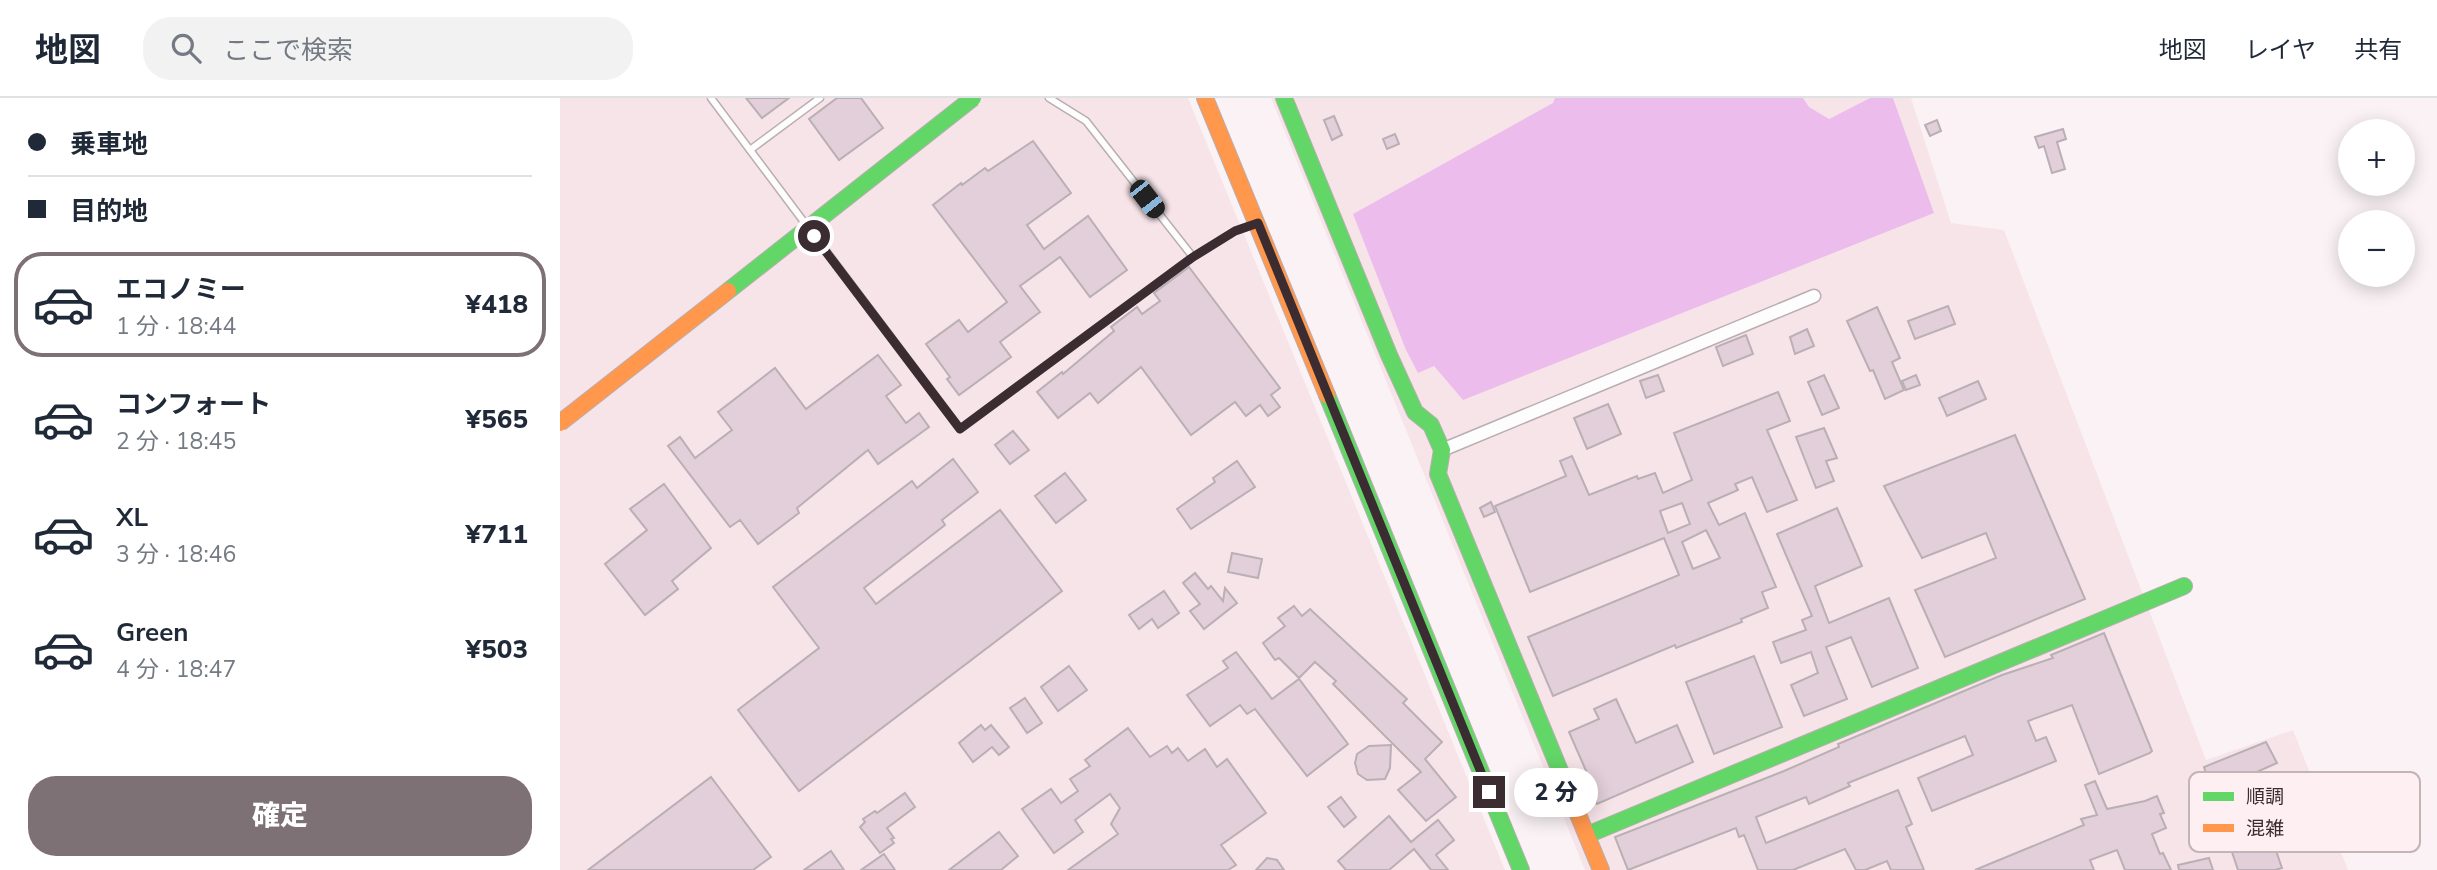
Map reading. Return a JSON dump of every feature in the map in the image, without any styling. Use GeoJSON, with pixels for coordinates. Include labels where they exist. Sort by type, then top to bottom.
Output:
{"type":"FeatureCollection","features":[{"type":"Feature","properties":{"kind":"main road"},"geometry":{"type":"LineString","coordinates":[[560,423],[972,98]]}},
{"type":"Feature","properties":{"kind":"main road"},"geometry":{"type":"LineString","coordinates":[[1205,98],[1521,870]]}},
{"type":"Feature","properties":{"kind":"main road"},"geometry":{"type":"LineString","coordinates":[[1284,98],[1389,355],[1415,412],[1431,425],[1442,450],[1438,474],[1601,870]]}},
{"type":"Feature","properties":{"kind":"main road"},"geometry":{"type":"LineString","coordinates":[[1587,835],[2183,586]]}},
{"type":"Feature","properties":{"kind":"street"},"geometry":{"type":"LineString","coordinates":[[1442,450],[1814,296]]}},
{"type":"Feature","properties":{"kind":"lane"},"geometry":{"type":"LineString","coordinates":[[711,98],[960,429],[1193,257],[1235,231],[1258,223]]}},
{"type":"Feature","properties":{"kind":"lane"},"geometry":{"type":"LineString","coordinates":[[750,150],[820,98]]}},
{"type":"Feature","properties":{"kind":"lane"},"geometry":{"type":"LineString","coordinates":[[1049,98],[1086,121],[1193,257]]}},
{"type":"Feature","properties":{"kind":"shaded area"},"geometry":{"type":"Polygon","coordinates":[[[560,98],[1188,98],[1505,870],[560,870],[560,98]]]}},
{"type":"Feature","properties":{"kind":"shaded area"},"geometry":{"type":"Polygon","coordinates":[[[1271,98],[1911,98],[1951,223],[2004,230],[2206,760],[2293,730],[2310,772],[2189,772],[2189,852],[2341,852],[2348,870],[1585,870],[1271,98]]]}},
{"type":"Feature","properties":{"kind":"shaded area"},"geometry":{"type":"Polygon","coordinates":[[[1555,98],[1803,98],[1809,107],[1829,119],[1870,98],[1893,98],[1934,213],[1463,400],[1434,366],[1418,373],[1406,350],[1353,214],[1553,103],[1555,98]]]}},
{"type":"Feature","properties":{"kind":"building"},"geometry":{"type":"Polygon","coordinates":[[[746,98],[789,98],[762,118],[746,98]]]}},
{"type":"Feature","properties":{"kind":"building"},"geometry":{"type":"Polygon","coordinates":[[[837,98],[861,98],[883,128],[839,160],[809,119],[837,98]]]}},
{"type":"Feature","properties":{"kind":"building"},"geometry":{"type":"Polygon","coordinates":[[[1334,116],[1342,135],[1332,140],[1324,120],[1334,116]]]}},
{"type":"Feature","properties":{"kind":"building"},"geometry":{"type":"Polygon","coordinates":[[[1937,120],[1941,131],[1930,136],[1925,125],[1937,120]]]}},
{"type":"Feature","properties":{"kind":"building"},"geometry":{"type":"Polygon","coordinates":[[[2063,129],[2066,139],[2057,142],[2065,169],[2052,173],[2044,146],[2039,148],[2035,137],[2063,129]]]}},
{"type":"Feature","properties":{"kind":"building"},"geometry":{"type":"Polygon","coordinates":[[[1395,134],[1399,144],[1387,149],[1383,139],[1395,134]]]}},
{"type":"Feature","properties":{"kind":"building"},"geometry":{"type":"Polygon","coordinates":[[[1033,141],[1071,193],[1027,225],[1044,249],[1088,216],[1127,270],[1090,297],[1060,257],[1020,286],[1040,312],[1000,342],[1011,357],[959,395],[947,379],[950,377],[926,344],[959,320],[968,332],[1007,302],[933,205],[961,183],[962,185],[985,168],[988,171],[1033,141]]]}},
{"type":"Feature","properties":{"kind":"building"},"geometry":{"type":"Polygon","coordinates":[[[1189,267],[1280,388],[1271,395],[1280,407],[1268,416],[1260,405],[1246,416],[1235,402],[1191,435],[1141,367],[1098,403],[1090,393],[1058,418],[1037,392],[1114,331],[1111,327],[1137,307],[1142,314],[1160,301],[1154,293],[1189,267]]]}},
{"type":"Feature","properties":{"kind":"building"},"geometry":{"type":"Polygon","coordinates":[[[1948,306],[1955,324],[1915,339],[1908,321],[1948,306]]]}},
{"type":"Feature","properties":{"kind":"building"},"geometry":{"type":"Polygon","coordinates":[[[1877,307],[1900,358],[1892,362],[1904,390],[1885,399],[1847,321],[1877,307]]]}},
{"type":"Feature","properties":{"kind":"building"},"geometry":{"type":"Polygon","coordinates":[[[1807,329],[1814,346],[1795,354],[1790,337],[1807,329]]]}},
{"type":"Feature","properties":{"kind":"building"},"geometry":{"type":"Polygon","coordinates":[[[1746,335],[1753,354],[1723,366],[1716,347],[1746,335]]]}},
{"type":"Feature","properties":{"kind":"building"},"geometry":{"type":"Polygon","coordinates":[[[878,355],[901,385],[886,396],[906,423],[919,413],[929,427],[878,464],[868,450],[797,508],[799,513],[758,544],[740,520],[730,527],[668,446],[680,437],[695,458],[732,430],[718,412],[775,368],[806,409],[878,355]]]}},
{"type":"Feature","properties":{"kind":"building"},"geometry":{"type":"Polygon","coordinates":[[[1658,375],[1664,391],[1646,398],[1640,381],[1658,375]]]}},
{"type":"Feature","properties":{"kind":"building"},"geometry":{"type":"Polygon","coordinates":[[[1824,375],[1839,408],[1822,415],[1808,382],[1824,375]]]}},
{"type":"Feature","properties":{"kind":"building"},"geometry":{"type":"Polygon","coordinates":[[[1916,375],[1920,385],[1906,390],[1902,381],[1916,375]]]}},
{"type":"Feature","properties":{"kind":"building"},"geometry":{"type":"Polygon","coordinates":[[[1978,381],[1986,399],[1947,416],[1939,398],[1978,381]]]}},
{"type":"Feature","properties":{"kind":"building"},"geometry":{"type":"Polygon","coordinates":[[[1778,392],[1790,421],[1767,430],[1797,500],[1767,512],[1752,477],[1735,484],[1738,490],[1708,503],[1719,525],[1745,513],[1776,587],[1762,592],[1768,608],[1741,619],[1742,622],[1676,648],[1675,645],[1553,696],[1528,637],[1679,575],[1664,538],[1530,592],[1495,506],[1566,476],[1560,461],[1572,456],[1589,495],[1637,476],[1638,479],[1655,473],[1663,493],[1692,480],[1674,433],[1778,392]],[[1682,503],[1660,511],[1668,533],[1690,524],[1682,503]],[[1706,530],[1682,542],[1693,569],[1720,558],[1706,530]]]}},
{"type":"Feature","properties":{"kind":"building"},"geometry":{"type":"Polygon","coordinates":[[[1608,404],[1621,434],[1587,449],[1574,418],[1608,404]]]}},
{"type":"Feature","properties":{"kind":"building"},"geometry":{"type":"Polygon","coordinates":[[[1824,428],[1837,458],[1826,461],[1834,481],[1816,488],[1796,437],[1824,428]]]}},
{"type":"Feature","properties":{"kind":"building"},"geometry":{"type":"Polygon","coordinates":[[[1013,431],[1029,450],[1010,464],[995,445],[1013,431]]]}},
{"type":"Feature","properties":{"kind":"building"},"geometry":{"type":"Polygon","coordinates":[[[2015,435],[2085,599],[1945,657],[1915,590],[1996,558],[1986,533],[1922,558],[1884,486],[2015,435]]]}},
{"type":"Feature","properties":{"kind":"building"},"geometry":{"type":"Polygon","coordinates":[[[953,459],[978,492],[942,520],[945,525],[864,588],[876,604],[1000,510],[1062,591],[799,791],[738,710],[819,648],[773,587],[912,481],[917,488],[953,459]]]}},
{"type":"Feature","properties":{"kind":"building"},"geometry":{"type":"Polygon","coordinates":[[[1237,461],[1255,487],[1191,529],[1177,509],[1215,482],[1213,478],[1237,461]]]}},
{"type":"Feature","properties":{"kind":"building"},"geometry":{"type":"Polygon","coordinates":[[[1065,473],[1086,500],[1056,523],[1035,496],[1065,473]]]}},
{"type":"Feature","properties":{"kind":"building"},"geometry":{"type":"Polygon","coordinates":[[[664,484],[711,548],[672,581],[678,589],[645,615],[605,564],[647,530],[630,509],[664,484]]]}},
{"type":"Feature","properties":{"kind":"building"},"geometry":{"type":"Polygon","coordinates":[[[1491,502],[1495,512],[1484,517],[1480,508],[1491,502]]]}},
{"type":"Feature","properties":{"kind":"building"},"geometry":{"type":"Polygon","coordinates":[[[1837,508],[1862,566],[1815,586],[1829,623],[1889,598],[1918,668],[1872,687],[1851,637],[1826,647],[1847,699],[1804,716],[1791,685],[1818,673],[1811,652],[1781,663],[1773,642],[1806,630],[1802,620],[1812,616],[1777,534],[1837,508]]]}},
{"type":"Feature","properties":{"kind":"building"},"geometry":{"type":"Polygon","coordinates":[[[1232,553],[1262,559],[1258,578],[1228,572],[1232,553]]]}},
{"type":"Feature","properties":{"kind":"building"},"geometry":{"type":"Polygon","coordinates":[[[1195,573],[1208,589],[1211,586],[1223,601],[1225,588],[1237,603],[1204,629],[1190,611],[1200,604],[1183,583],[1195,573]]]}},
{"type":"Feature","properties":{"kind":"building"},"geometry":{"type":"Polygon","coordinates":[[[1164,591],[1179,613],[1158,628],[1152,619],[1139,629],[1129,615],[1164,591]]]}},
{"type":"Feature","properties":{"kind":"building"},"geometry":{"type":"Polygon","coordinates":[[[1294,606],[1302,616],[1310,609],[1407,699],[1403,703],[1442,742],[1425,759],[1456,797],[1426,821],[1398,790],[1421,772],[1333,684],[1336,681],[1315,662],[1299,678],[1279,658],[1275,660],[1263,643],[1285,626],[1278,618],[1294,606]]]}},
{"type":"Feature","properties":{"kind":"building"},"geometry":{"type":"Polygon","coordinates":[[[2104,633],[2152,751],[2150,753],[2099,774],[2072,705],[2028,721],[2036,741],[2046,737],[2056,761],[1932,811],[1918,778],[1973,755],[1965,736],[1848,783],[1850,786],[1809,804],[1806,797],[1756,817],[1766,843],[1898,790],[1912,824],[1906,827],[1924,870],[1891,870],[1887,861],[1865,870],[1856,870],[1845,849],[1793,870],[1758,870],[1744,835],[1739,837],[1736,828],[1628,870],[1615,837],[1784,771],[1839,747],[1838,744],[2002,675],[2053,658],[2051,655],[2104,633]]]}},
{"type":"Feature","properties":{"kind":"building"},"geometry":{"type":"Polygon","coordinates":[[[1236,652],[1272,699],[1299,679],[1348,744],[1307,776],[1255,709],[1247,714],[1240,705],[1210,726],[1187,695],[1228,668],[1223,661],[1236,652]]]}},
{"type":"Feature","properties":{"kind":"building"},"geometry":{"type":"Polygon","coordinates":[[[1754,656],[1782,727],[1714,754],[1686,682],[1754,656]]]}},
{"type":"Feature","properties":{"kind":"building"},"geometry":{"type":"Polygon","coordinates":[[[1069,666],[1087,690],[1058,711],[1041,687],[1069,666]]]}},
{"type":"Feature","properties":{"kind":"building"},"geometry":{"type":"Polygon","coordinates":[[[1025,698],[1042,723],[1027,733],[1010,708],[1025,698]]]}},
{"type":"Feature","properties":{"kind":"building"},"geometry":{"type":"Polygon","coordinates":[[[1616,699],[1636,743],[1677,725],[1693,762],[1597,804],[1569,732],[1599,719],[1594,709],[1616,699]]]}},
{"type":"Feature","properties":{"kind":"building"},"geometry":{"type":"Polygon","coordinates":[[[981,725],[985,730],[991,725],[1009,747],[999,755],[992,747],[973,762],[959,743],[981,725]]]}},
{"type":"Feature","properties":{"kind":"building"},"geometry":{"type":"Polygon","coordinates":[[[1128,728],[1150,757],[1167,746],[1172,753],[1178,748],[1188,761],[1205,749],[1217,767],[1227,759],[1266,813],[1221,845],[1236,865],[1228,870],[1068,870],[1118,834],[1111,824],[1120,808],[1110,794],[1075,820],[1083,832],[1054,853],[1022,809],[1051,789],[1061,803],[1078,791],[1070,779],[1090,766],[1085,760],[1128,728]]]}},
{"type":"Feature","properties":{"kind":"building"},"geometry":{"type":"Polygon","coordinates":[[[2266,742],[2277,763],[2257,772],[2206,772],[2204,767],[2266,742]]]}},
{"type":"Feature","properties":{"kind":"building"},"geometry":{"type":"Polygon","coordinates":[[[1391,745],[1390,768],[1385,779],[1367,780],[1358,774],[1355,763],[1357,754],[1369,746],[1391,745]]]}},
{"type":"Feature","properties":{"kind":"building"},"geometry":{"type":"Polygon","coordinates":[[[711,777],[771,857],[753,870],[588,870],[711,777]]]}},
{"type":"Feature","properties":{"kind":"building"},"geometry":{"type":"Polygon","coordinates":[[[2095,781],[2107,809],[2157,796],[2164,813],[2160,814],[2166,828],[2152,834],[2160,854],[2163,853],[2171,870],[2125,870],[2117,850],[2090,860],[2094,870],[1975,870],[2084,825],[2081,819],[2097,815],[2085,785],[2095,781]]]}},
{"type":"Feature","properties":{"kind":"building"},"geometry":{"type":"Polygon","coordinates":[[[905,793],[915,807],[887,828],[894,838],[891,839],[894,843],[880,853],[860,827],[865,822],[863,819],[875,811],[877,813],[905,793]]]}},
{"type":"Feature","properties":{"kind":"building"},"geometry":{"type":"Polygon","coordinates":[[[1341,797],[1356,817],[1344,827],[1328,807],[1341,797]]]}},
{"type":"Feature","properties":{"kind":"building"},"geometry":{"type":"Polygon","coordinates":[[[1389,816],[1411,842],[1438,820],[1454,840],[1436,855],[1448,870],[1431,870],[1414,849],[1389,870],[1346,870],[1338,861],[1389,816]]]}},
{"type":"Feature","properties":{"kind":"building"},"geometry":{"type":"Polygon","coordinates":[[[999,832],[1018,856],[1001,870],[949,870],[999,832]]]}},
{"type":"Feature","properties":{"kind":"building"},"geometry":{"type":"Polygon","coordinates":[[[831,851],[844,870],[804,870],[831,851]]]}},
{"type":"Feature","properties":{"kind":"building"},"geometry":{"type":"Polygon","coordinates":[[[2232,852],[2276,852],[2282,868],[2275,870],[2238,870],[2232,852]]]}},
{"type":"Feature","properties":{"kind":"building"},"geometry":{"type":"Polygon","coordinates":[[[884,854],[895,870],[861,870],[884,854]]]}},
{"type":"Feature","properties":{"kind":"building"},"geometry":{"type":"Polygon","coordinates":[[[1267,858],[1277,860],[1284,870],[1256,870],[1267,858]]]}},
{"type":"Feature","properties":{"kind":"building"},"geometry":{"type":"Polygon","coordinates":[[[2209,858],[2213,870],[2179,870],[2178,865],[2209,858]]]}},
{"type":"Feature","properties":{"kind":"traffic: fast"},"geometry":{"type":"LineString","coordinates":[[728,291],[973,98]]}},
{"type":"Feature","properties":{"kind":"traffic: fast"},"geometry":{"type":"LineString","coordinates":[[1284,98],[1389,355],[1415,412],[1431,425],[1442,450],[1438,474],[1565,783]]}},
{"type":"Feature","properties":{"kind":"traffic: fast"},"geometry":{"type":"LineString","coordinates":[[1327,395],[1521,870]]}},
{"type":"Feature","properties":{"kind":"traffic: fast"},"geometry":{"type":"LineString","coordinates":[[1587,835],[2184,586]]}},
{"type":"Feature","properties":{"kind":"traffic: slow"},"geometry":{"type":"LineString","coordinates":[[1205,98],[1327,395]]}},
{"type":"Feature","properties":{"kind":"traffic: slow"},"geometry":{"type":"LineString","coordinates":[[560,423],[728,291]]}},
{"type":"Feature","properties":{"kind":"traffic: slow"},"geometry":{"type":"LineString","coordinates":[[1565,783],[1601,870]]}},
{"type":"Feature","properties":{"kind":"route"},"geometry":{"type":"LineString","coordinates":[[814,236],[960,429],[1193,257],[1235,231],[1258,223],[1489,792]]}}]}
